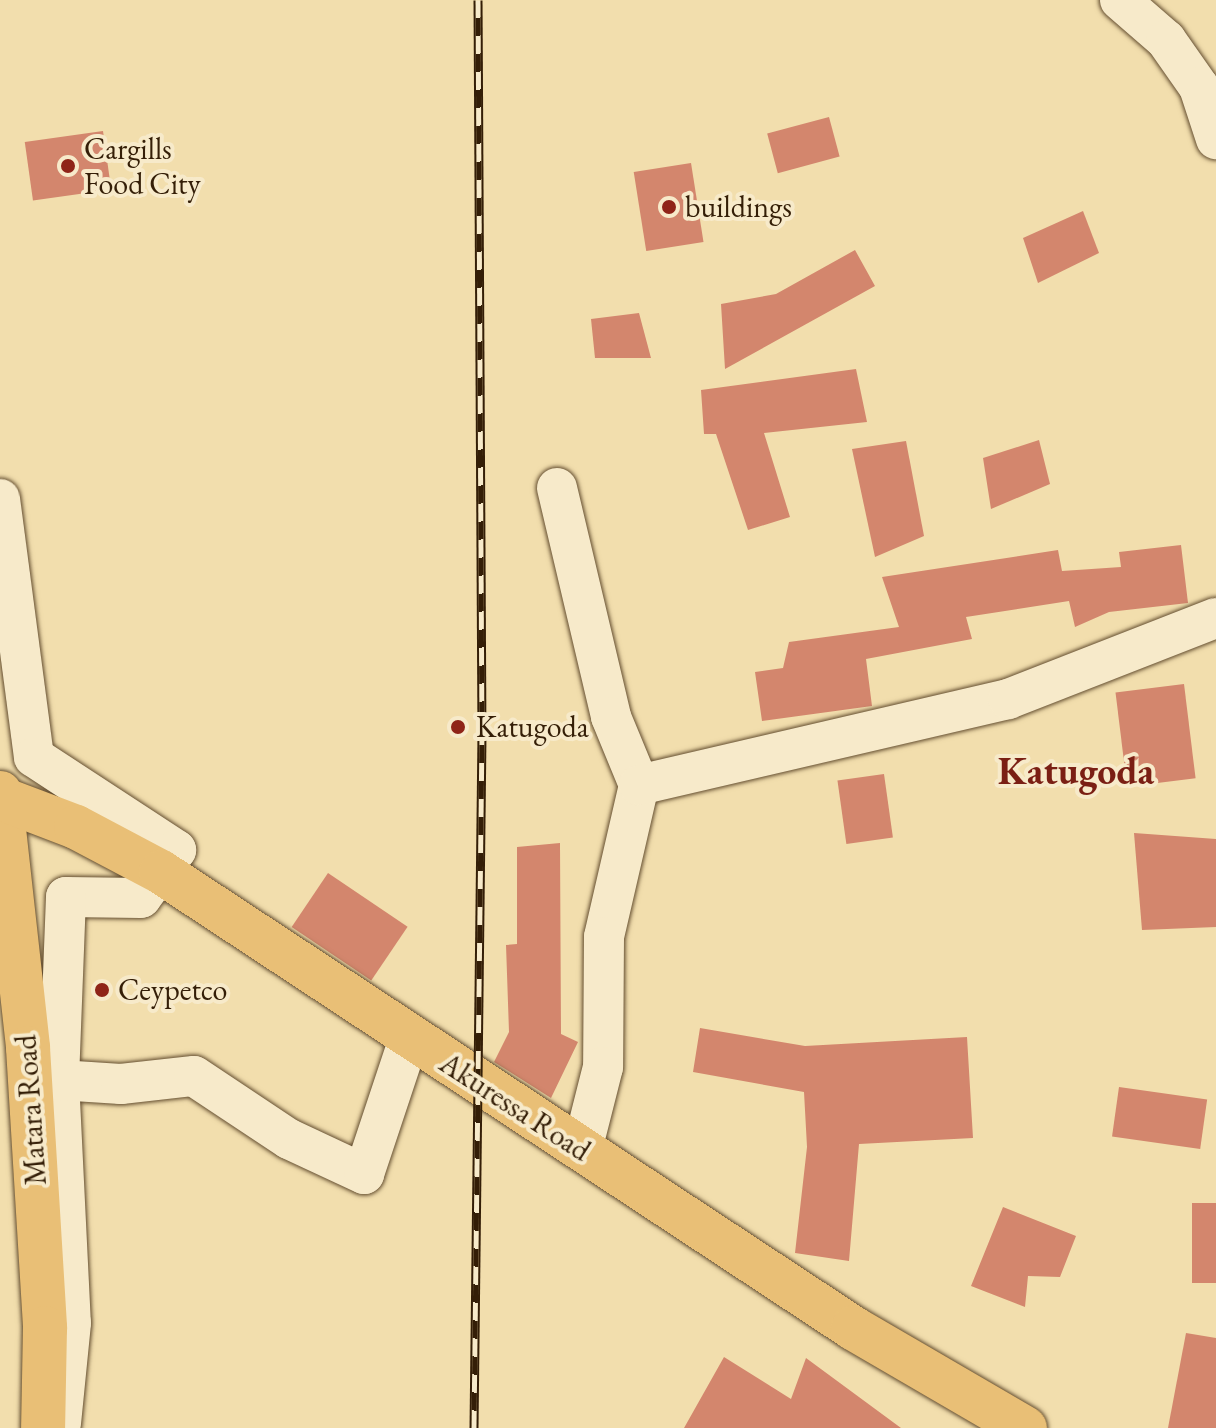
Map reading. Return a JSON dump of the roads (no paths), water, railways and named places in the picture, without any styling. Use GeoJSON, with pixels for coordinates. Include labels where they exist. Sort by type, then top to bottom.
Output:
{"type":"FeatureCollection","features":[{"type":"Feature","properties":{"kind":"highway","name":"Akuressa Road"},"geometry":{"type":"LineString","coordinates":[[0,795],[76,827],[161,872],[409,1039],[853,1328],[1025,1428]]}},
{"type":"Feature","properties":{"kind":"highway","name":"Matara Road"},"geometry":{"type":"LineString","coordinates":[[0,795],[28,1048],[45,1328],[43,1428]]}},
{"type":"Feature","properties":{"kind":"street"},"geometry":{"type":"LineString","coordinates":[[1120,0],[1166,40],[1199,87],[1216,139]]}},
{"type":"Feature","properties":{"kind":"street"},"geometry":{"type":"LineString","coordinates":[[557,488],[611,717],[639,785],[604,937],[603,1067],[582,1150]]}},
{"type":"Feature","properties":{"kind":"street"},"geometry":{"type":"LineString","coordinates":[[0,499],[34,757],[176,850],[141,898],[66,897],[59,1080],[71,1323],[60,1428]]}},
{"type":"Feature","properties":{"kind":"street"},"geometry":{"type":"LineString","coordinates":[[639,785],[1008,699],[1216,618]]}},
{"type":"Feature","properties":{"kind":"street"},"geometry":{"type":"LineString","coordinates":[[59,1080],[121,1084],[194,1076],[289,1139],[364,1174],[409,1039]]}},
{"type":"Feature","properties":{"kind":"railway"},"geometry":{"type":"LineString","coordinates":[[474,1428],[482,737],[478,0]]}},
{"type":"Feature","properties":{"kind":"place","name":"Cargills Food City"},"geometry":{"type":"Point","coordinates":[68,166]}},
{"type":"Feature","properties":{"kind":"place","name":"buildings"},"geometry":{"type":"Point","coordinates":[669,207]}},
{"type":"Feature","properties":{"kind":"place","name":"Katugoda"},"geometry":{"type":"Point","coordinates":[458,727]}},
{"type":"Feature","properties":{"kind":"place","name":"Ceypetco"},"geometry":{"type":"Point","coordinates":[102,990]}},
{"type":"Feature","properties":{"kind":"district","name":"Katugoda"},"geometry":{"type":"Point","coordinates":[1076,771]}}]}
